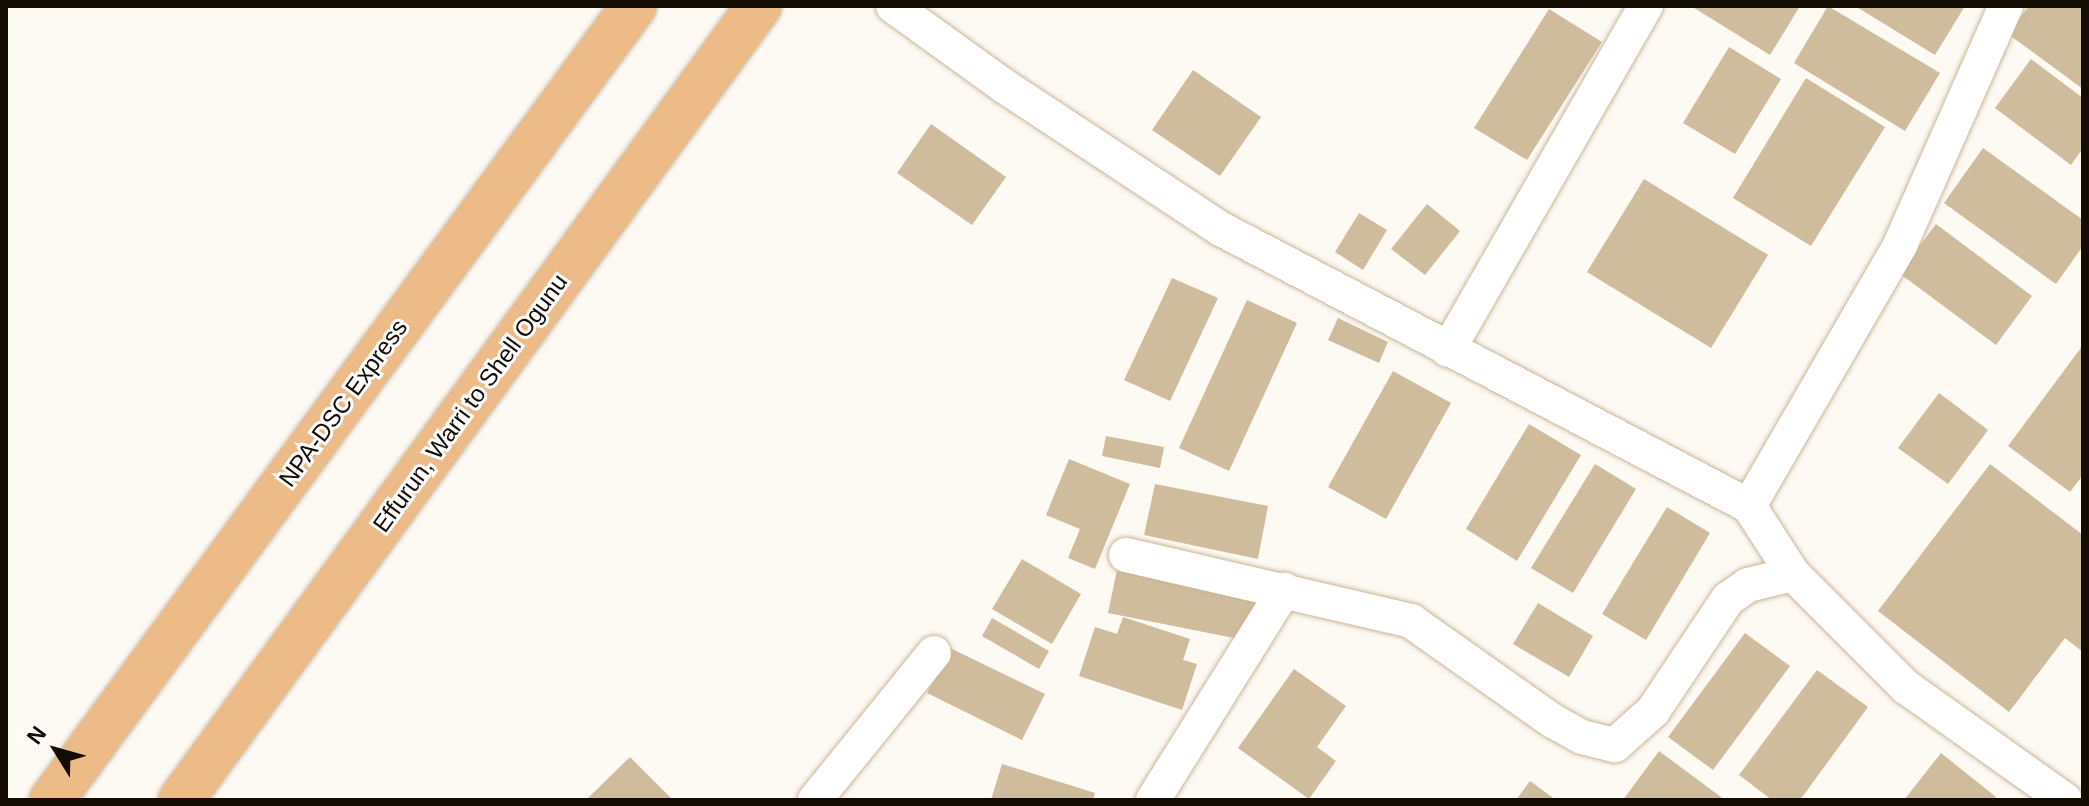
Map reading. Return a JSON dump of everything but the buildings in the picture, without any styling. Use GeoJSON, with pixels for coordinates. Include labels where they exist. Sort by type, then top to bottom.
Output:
{"type":"FeatureCollection","features":[{"type":"Feature","properties":{"kind":"main road","name":"NPA-DSC Express"},"geometry":{"type":"LineString","coordinates":[[52,800],[634,6]]}},
{"type":"Feature","properties":{"kind":"main road","name":"Effurun, Warri to Shell Ogunu"},"geometry":{"type":"LineString","coordinates":[[181,800],[759,6]]}},
{"type":"Feature","properties":{"kind":"street"},"geometry":{"type":"LineString","coordinates":[[893,6],[1004,86],[1221,229],[1749,506],[1793,574],[1906,687],[2065,800]]}},
{"type":"Feature","properties":{"kind":"street"},"geometry":{"type":"LineString","coordinates":[[1448,350],[1646,6]]}},
{"type":"Feature","properties":{"kind":"street"},"geometry":{"type":"LineString","coordinates":[[1749,506],[1900,245],[2006,6]]}},
{"type":"Feature","properties":{"kind":"street"},"geometry":{"type":"LineString","coordinates":[[1126,555],[1411,621],[1553,721],[1582,737],[1615,745],[1653,711],[1728,599],[1748,585],[1793,574]]}},
{"type":"Feature","properties":{"kind":"street"},"geometry":{"type":"LineString","coordinates":[[1153,800],[1284,590]]}},
{"type":"Feature","properties":{"kind":"street"},"geometry":{"type":"LineString","coordinates":[[815,800],[934,653]]}}]}
